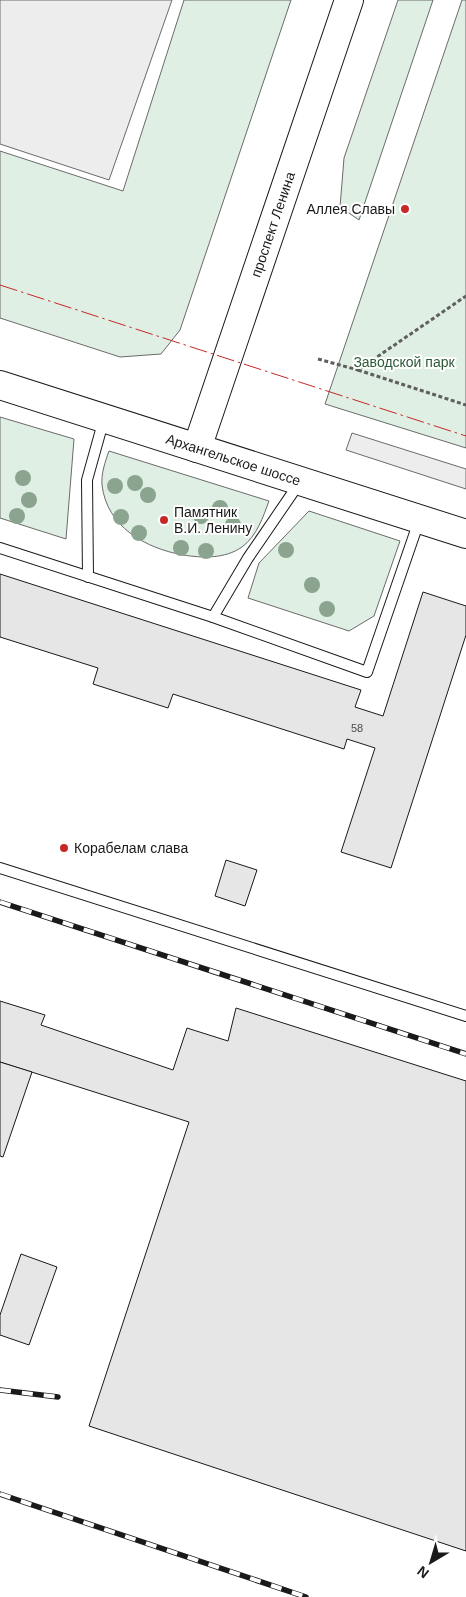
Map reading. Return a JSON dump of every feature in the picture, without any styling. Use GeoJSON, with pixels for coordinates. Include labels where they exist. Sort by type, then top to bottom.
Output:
{"type":"FeatureCollection","features":[{"type":"Feature","properties":{"kind":"main road","name":"проспект Ленина"},"geometry":{"type":"LineString","coordinates":[[197,448],[348,0]]}},
{"type":"Feature","properties":{"kind":"main road","name":"Архангельское шоссе"},"geometry":{"type":"LineString","coordinates":[[0,385],[466,534]]}},
{"type":"Feature","properties":{"kind":"lane"},"geometry":{"type":"LineString","coordinates":[[88,577],[87,480],[104,418]]}},
{"type":"Feature","properties":{"kind":"lane"},"geometry":{"type":"LineString","coordinates":[[214,617],[248,558],[300,481]]}},
{"type":"Feature","properties":{"kind":"lane"},"geometry":{"type":"LineString","coordinates":[[0,548],[214,617],[367,672],[420,519]]}},
{"type":"Feature","properties":{"kind":"lane"},"geometry":{"type":"LineString","coordinates":[[0,868],[466,1016]]}},
{"type":"Feature","properties":{"kind":"path"},"geometry":{"type":"LineString","coordinates":[[358,370],[466,296]]}},
{"type":"Feature","properties":{"kind":"path"},"geometry":{"type":"LineString","coordinates":[[318,359],[466,405]]}},
{"type":"Feature","properties":{"kind":"green space"},"geometry":{"type":"Polygon","coordinates":[[[184,0],[291,0],[180,330],[161,354],[120,357],[0,318],[0,151],[123,191],[184,0]]]}},
{"type":"Feature","properties":{"kind":"green space"},"geometry":{"type":"Polygon","coordinates":[[[398,0],[433,0],[359,220],[340,207],[344,158],[398,0]]]}},
{"type":"Feature","properties":{"kind":"green space","name":"Заводской парк"},"geometry":{"type":"Polygon","coordinates":[[[462,0],[466,0],[466,448],[325,404],[462,0]]]}},
{"type":"Feature","properties":{"kind":"green space"},"geometry":{"type":"Polygon","coordinates":[[[0,417],[74,439],[66,539],[0,518],[0,417]]]}},
{"type":"Feature","properties":{"kind":"green space"},"geometry":{"type":"Polygon","coordinates":[[[109,451],[269,501],[256,532],[242,547],[221,556],[198,557],[183,555],[169,552],[142,541],[120,524],[111,513],[105,500],[102,481],[109,451]]]}},
{"type":"Feature","properties":{"kind":"green space"},"geometry":{"type":"Polygon","coordinates":[[[309,511],[400,541],[374,616],[349,631],[248,598],[259,563],[309,511]]]}},
{"type":"Feature","properties":{"kind":"shaded area"},"geometry":{"type":"Polygon","coordinates":[[[0,0],[172,0],[109,180],[0,144],[0,0]]]}},
{"type":"Feature","properties":{"kind":"shaded area"},"geometry":{"type":"Polygon","coordinates":[[[352,433],[466,469],[466,489],[346,450],[352,433]]]}},
{"type":"Feature","properties":{"kind":"building"},"geometry":{"type":"Polygon","coordinates":[[[0,574],[361,690],[355,707],[383,716],[423,592],[466,606],[466,635],[391,868],[341,852],[375,748],[347,739],[344,749],[173,694],[168,708],[93,684],[98,668],[0,637],[0,574]]]}},
{"type":"Feature","properties":{"kind":"building"},"geometry":{"type":"Polygon","coordinates":[[[226,860],[257,870],[245,906],[215,896],[226,860]]]}},
{"type":"Feature","properties":{"kind":"building"},"geometry":{"type":"Polygon","coordinates":[[[0,1001],[45,1015],[41,1025],[173,1070],[187,1028],[228,1041],[236,1008],[466,1081],[466,1551],[89,1426],[189,1122],[0,1062],[0,1001]]]}},
{"type":"Feature","properties":{"kind":"building"},"geometry":{"type":"Polygon","coordinates":[[[0,1062],[32,1072],[3,1157],[0,1156],[0,1062]]]}},
{"type":"Feature","properties":{"kind":"building"},"geometry":{"type":"Polygon","coordinates":[[[21,1254],[57,1267],[29,1345],[0,1335],[0,1315],[21,1254]]]}},
{"type":"Feature","properties":{"kind":"railway"},"geometry":{"type":"LineString","coordinates":[[0,902],[466,1054]]}},
{"type":"Feature","properties":{"kind":"railway"},"geometry":{"type":"LineString","coordinates":[[0,1390],[58,1397]]}},
{"type":"Feature","properties":{"kind":"railway"},"geometry":{"type":"LineString","coordinates":[[0,1494],[306,1597]]}},
{"type":"Feature","properties":{"kind":"power"},"geometry":{"type":"LineString","coordinates":[[0,285],[466,436]]}},
{"type":"Feature","properties":{"kind":"place","name":"Аллея Славы"},"geometry":{"type":"Point","coordinates":[405,209]}},
{"type":"Feature","properties":{"kind":"place","name":"Памятник В.И. Ленину"},"geometry":{"type":"Point","coordinates":[164,520]}},
{"type":"Feature","properties":{"kind":"place","name":"Корабелам слава"},"geometry":{"type":"Point","coordinates":[64,848]}}]}
